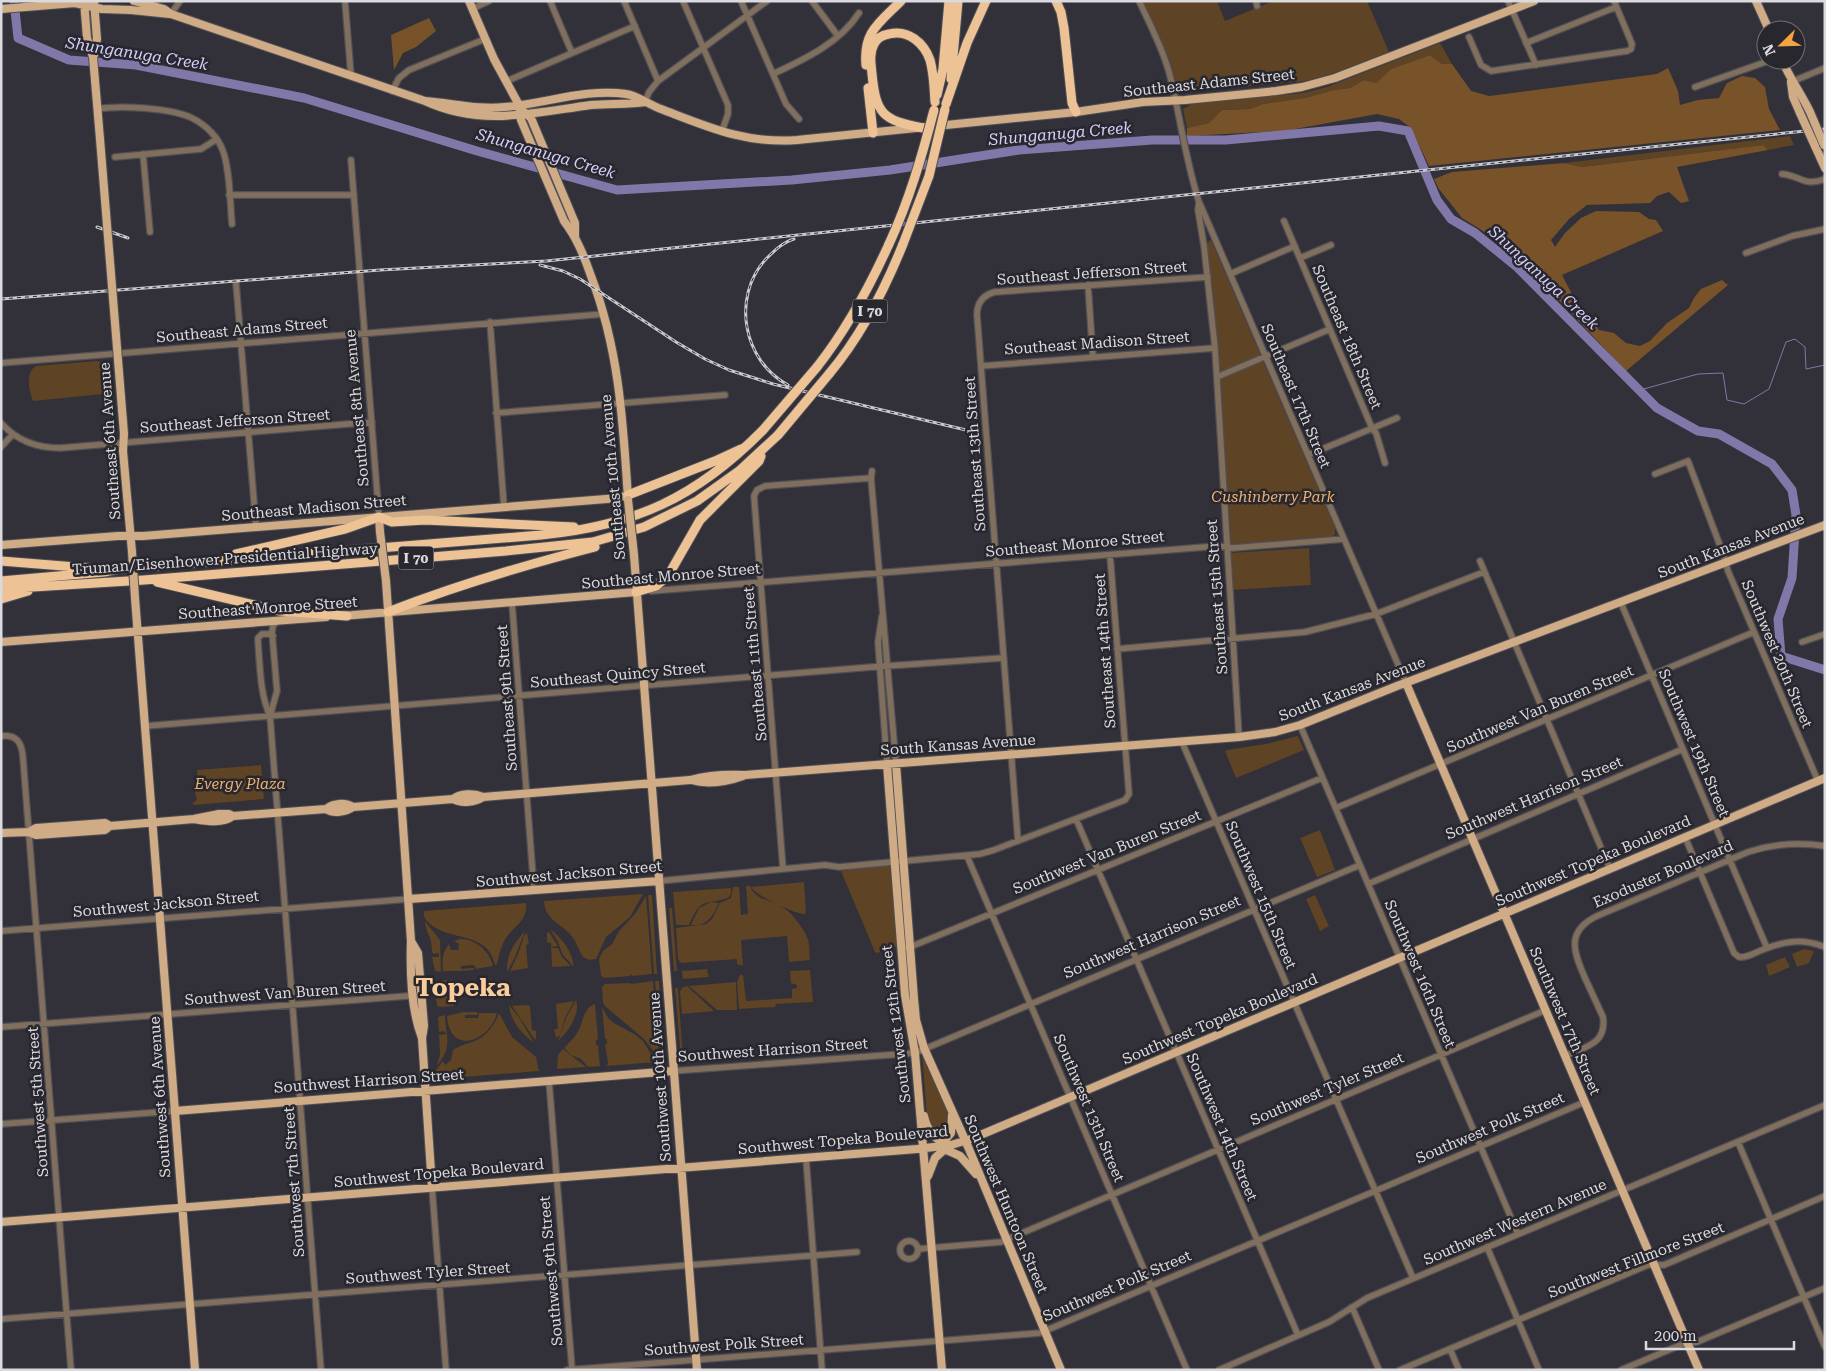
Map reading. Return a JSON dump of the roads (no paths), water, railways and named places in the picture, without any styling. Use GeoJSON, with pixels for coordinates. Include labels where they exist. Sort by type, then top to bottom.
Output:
{"type":"FeatureCollection","features":[{"type":"Feature","properties":{"kind":"highway"},"geometry":{"type":"LineString","coordinates":[[875,132],[865,56],[866,45],[870,34],[877,25],[901,1]]}},
{"type":"Feature","properties":{"kind":"highway","name":"Truman/Eisenhower Presidential Highway"},"geometry":{"type":"LineString","coordinates":[[1,581],[104,572],[118,569],[570,532],[612,524],[647,512],[680,496],[710,477],[746,448],[763,430],[841,336],[876,273],[902,215],[917,172],[943,69],[949,1]]}},
{"type":"Feature","properties":{"kind":"highway","name":"Truman/Eisenhower Presidential Highway"},"geometry":{"type":"LineString","coordinates":[[1,589],[144,580],[594,542],[656,522],[697,502],[739,471],[778,435],[839,362],[863,324],[903,244],[924,190],[935,154],[952,74],[958,1]]}},
{"type":"Feature","properties":{"kind":"highway"},"geometry":{"type":"LineString","coordinates":[[946,107],[967,42],[986,1]]}},
{"type":"Feature","properties":{"kind":"highway"},"geometry":{"type":"LineString","coordinates":[[1056,1],[1062,16],[1072,103],[1076,112]]}},
{"type":"Feature","properties":{"kind":"highway"},"geometry":{"type":"LineString","coordinates":[[1062,1],[1068,18],[1077,102],[1076,112]]}},
{"type":"Feature","properties":{"kind":"highway"},"geometry":{"type":"LineString","coordinates":[[875,132],[871,58],[874,44],[883,35],[899,33],[913,38],[921,44],[927,54],[934,76],[934,106]]}},
{"type":"Feature","properties":{"kind":"highway"},"geometry":{"type":"LineString","coordinates":[[874,96],[878,106],[885,115],[904,124],[923,128]]}},
{"type":"Feature","properties":{"kind":"highway"},"geometry":{"type":"LineString","coordinates":[[628,497],[746,448]]}},
{"type":"Feature","properties":{"kind":"highway"},"geometry":{"type":"LineString","coordinates":[[636,592],[656,586],[668,576],[700,520],[759,461],[764,448]]}},
{"type":"Feature","properties":{"kind":"highway"},"geometry":{"type":"LineString","coordinates":[[192,563],[345,529],[379,517],[392,522],[426,520],[551,527],[612,524]]}},
{"type":"Feature","properties":{"kind":"highway"},"geometry":{"type":"LineString","coordinates":[[388,612],[528,564],[595,546],[615,536]]}},
{"type":"Feature","properties":{"kind":"highway"},"geometry":{"type":"LineString","coordinates":[[1,562],[74,568],[118,569]]}},
{"type":"Feature","properties":{"kind":"highway"},"geometry":{"type":"LineString","coordinates":[[144,580],[280,611],[347,616]]}},
{"type":"Feature","properties":{"kind":"highway"},"geometry":{"type":"LineString","coordinates":[[1,599],[42,587]]}},
{"type":"Feature","properties":{"kind":"main road"},"geometry":{"type":"LineString","coordinates":[[134,1],[445,110],[471,115],[507,116],[601,104],[645,102]]}},
{"type":"Feature","properties":{"kind":"main road","name":"Southeast Adams Street"},"geometry":{"type":"LineString","coordinates":[[425,102],[487,107],[519,105],[607,93],[629,94],[645,102],[735,136],[782,141],[1076,112],[1143,102],[1276,91],[1323,82],[1534,1]]}},
{"type":"Feature","properties":{"kind":"main road"},"geometry":{"type":"LineString","coordinates":[[1756,1],[1765,20]]}},
{"type":"Feature","properties":{"kind":"main road","name":"Southeast 6th Avenue"},"geometry":{"type":"LineString","coordinates":[[84,3],[87,38],[93,57],[98,109],[153,823]]}},
{"type":"Feature","properties":{"kind":"main road"},"geometry":{"type":"LineString","coordinates":[[1,9],[94,3],[102,9],[171,14]]}},
{"type":"Feature","properties":{"kind":"main road","name":"Southeast 6th Avenue"},"geometry":{"type":"LineString","coordinates":[[93,57],[96,39],[94,3]]}},
{"type":"Feature","properties":{"kind":"main road","name":"Southeast 10th Avenue"},"geometry":{"type":"LineString","coordinates":[[471,5],[485,39],[523,114],[528,136],[564,221],[575,236],[604,314],[616,364],[634,555],[651,783]]}},
{"type":"Feature","properties":{"kind":"main road"},"geometry":{"type":"LineString","coordinates":[[1786,70],[1791,82],[1793,97],[1825,168]]}},
{"type":"Feature","properties":{"kind":"main road"},"geometry":{"type":"LineString","coordinates":[[1791,82],[1801,93],[1824,146]]}},
{"type":"Feature","properties":{"kind":"main road","name":"Southeast 10th Avenue"},"geometry":{"type":"LineString","coordinates":[[523,114],[530,118],[567,203],[575,222],[575,236]]}},
{"type":"Feature","properties":{"kind":"main road","name":"Southeast Madison Street"},"geometry":{"type":"LineString","coordinates":[[1,545],[628,497]]}},
{"type":"Feature","properties":{"kind":"main road","name":"Southeast 8th Avenue"},"geometry":{"type":"LineString","coordinates":[[379,517],[386,581],[408,899],[412,941],[418,952],[416,1023],[422,1038],[432,1187]]}},
{"type":"Feature","properties":{"kind":"main road","name":"South Kansas Avenue"},"geometry":{"type":"LineString","coordinates":[[1,834],[29,832],[36,828],[105,823],[110,826],[153,823],[194,819],[219,814],[233,816],[278,813],[326,809],[330,806],[348,804],[353,807],[453,799],[458,796],[476,794],[482,797],[690,780],[704,776],[776,773],[1182,742],[1275,732],[1300,725],[1821,526]]}},
{"type":"Feature","properties":{"kind":"main road","name":"Southeast Monroe Street"},"geometry":{"type":"LineString","coordinates":[[1,642],[636,592]]}},
{"type":"Feature","properties":{"kind":"main road","name":"Southwest 17th Street"},"geometry":{"type":"LineString","coordinates":[[1406,683],[1699,1370]]}},
{"type":"Feature","properties":{"kind":"main road","name":"Southwest 12th Street"},"geometry":{"type":"LineString","coordinates":[[887,764],[905,995],[916,1053],[942,1370]]}},
{"type":"Feature","properties":{"kind":"main road","name":"Southwest 12th Street"},"geometry":{"type":"LineString","coordinates":[[896,764],[916,1020],[924,1048]]}},
{"type":"Feature","properties":{"kind":"main road","name":"Southwest Topeka Boulevard"},"geometry":{"type":"LineString","coordinates":[[1,1222],[806,1158],[923,1148],[965,1141],[1821,780]]}},
{"type":"Feature","properties":{"kind":"main road","name":"Southwest 10th Avenue"},"geometry":{"type":"LineString","coordinates":[[651,783],[697,1370]]}},
{"type":"Feature","properties":{"kind":"main road","name":"Southwest 6th Avenue"},"geometry":{"type":"LineString","coordinates":[[153,823],[196,1370]]}},
{"type":"Feature","properties":{"kind":"main road","name":"Southwest Jackson Street"},"geometry":{"type":"LineString","coordinates":[[408,899],[658,881]]}},
{"type":"Feature","properties":{"kind":"main road","name":"Southwest Huntoon Street"},"geometry":{"type":"LineString","coordinates":[[924,1048],[1061,1370]]}},
{"type":"Feature","properties":{"kind":"main road"},"geometry":{"type":"LineString","coordinates":[[916,1053],[926,1124],[932,1135],[960,1156],[980,1179]]}},
{"type":"Feature","properties":{"kind":"main road","name":"Southwest Harrison Street"},"geometry":{"type":"LineString","coordinates":[[175,1111],[673,1071]]}},
{"type":"Feature","properties":{"kind":"main road"},"geometry":{"type":"LineString","coordinates":[[926,1181],[935,1158],[951,1133],[953,1123],[951,1109]]}},
{"type":"Feature","properties":{"kind":"street"},"geometry":{"type":"LineString","coordinates":[[171,14],[180,1]]}},
{"type":"Feature","properties":{"kind":"street"},"geometry":{"type":"LineString","coordinates":[[345,1],[351,76]]}},
{"type":"Feature","properties":{"kind":"street"},"geometry":{"type":"LineString","coordinates":[[471,5],[489,1]]}},
{"type":"Feature","properties":{"kind":"street"},"geometry":{"type":"LineString","coordinates":[[550,1],[572,53]]}},
{"type":"Feature","properties":{"kind":"street"},"geometry":{"type":"LineString","coordinates":[[624,1],[658,81]]}},
{"type":"Feature","properties":{"kind":"street"},"geometry":{"type":"LineString","coordinates":[[682,1],[728,105],[728,114],[722,132]]}},
{"type":"Feature","properties":{"kind":"street"},"geometry":{"type":"LineString","coordinates":[[741,1],[786,104],[799,119]]}},
{"type":"Feature","properties":{"kind":"street"},"geometry":{"type":"LineString","coordinates":[[645,102],[648,92],[658,81],[768,1]]}},
{"type":"Feature","properties":{"kind":"street"},"geometry":{"type":"LineString","coordinates":[[812,1],[838,36]]}},
{"type":"Feature","properties":{"kind":"street","name":"Southeast 15th Street"},"geometry":{"type":"LineString","coordinates":[[1139,1],[1169,73],[1199,202],[1198,210],[1208,277],[1215,348],[1239,737]]}},
{"type":"Feature","properties":{"kind":"street"},"geometry":{"type":"LineString","coordinates":[[1508,1],[1536,65]]}},
{"type":"Feature","properties":{"kind":"street"},"geometry":{"type":"LineString","coordinates":[[1469,37],[1480,62],[1488,70],[1495,71],[1611,55],[1627,51],[1632,46],[1615,4],[1526,43]]}},
{"type":"Feature","properties":{"kind":"street"},"geometry":{"type":"LineString","coordinates":[[772,74],[816,52],[851,25],[858,13]]}},
{"type":"Feature","properties":{"kind":"street"},"geometry":{"type":"LineString","coordinates":[[507,81],[635,26]]}},
{"type":"Feature","properties":{"kind":"street"},"geometry":{"type":"LineString","coordinates":[[392,91],[399,78],[409,70],[485,39]]}},
{"type":"Feature","properties":{"kind":"street"},"geometry":{"type":"LineString","coordinates":[[1694,87],[1756,65]]}},
{"type":"Feature","properties":{"kind":"street"},"geometry":{"type":"LineString","coordinates":[[1791,82],[1825,68]]}},
{"type":"Feature","properties":{"kind":"street"},"geometry":{"type":"LineString","coordinates":[[98,109],[126,107],[163,111],[189,117],[201,123],[216,139],[226,160],[232,224]]}},
{"type":"Feature","properties":{"kind":"street"},"geometry":{"type":"LineString","coordinates":[[115,157],[201,149],[216,139]]}},
{"type":"Feature","properties":{"kind":"street"},"geometry":{"type":"LineString","coordinates":[[143,154],[150,232]]}},
{"type":"Feature","properties":{"kind":"street","name":"Southeast 8th Avenue"},"geometry":{"type":"LineString","coordinates":[[351,160],[379,517]]}},
{"type":"Feature","properties":{"kind":"street"},"geometry":{"type":"LineString","coordinates":[[1782,174],[1808,183],[1825,179]]}},
{"type":"Feature","properties":{"kind":"street"},"geometry":{"type":"LineString","coordinates":[[229,195],[354,195]]}},
{"type":"Feature","properties":{"kind":"street","name":"Southeast 17th Street"},"geometry":{"type":"LineString","coordinates":[[1199,202],[1406,683]]}},
{"type":"Feature","properties":{"kind":"street","name":"Southeast 18th Street"},"geometry":{"type":"LineString","coordinates":[[1284,221],[1372,428],[1376,433],[1385,463]]}},
{"type":"Feature","properties":{"kind":"street"},"geometry":{"type":"LineString","coordinates":[[1746,254],[1792,236],[1825,229]]}},
{"type":"Feature","properties":{"kind":"street"},"geometry":{"type":"LineString","coordinates":[[1204,246],[1206,240],[1213,233]]}},
{"type":"Feature","properties":{"kind":"street"},"geometry":{"type":"LineString","coordinates":[[1300,258],[1331,245]]}},
{"type":"Feature","properties":{"kind":"street"},"geometry":{"type":"LineString","coordinates":[[1230,274],[1294,246]]}},
{"type":"Feature","properties":{"kind":"street","name":"Southeast Jefferson Street"},"geometry":{"type":"LineString","coordinates":[[980,301],[987,295],[995,292],[1208,277]]}},
{"type":"Feature","properties":{"kind":"street"},"geometry":{"type":"LineString","coordinates":[[236,283],[256,526]]}},
{"type":"Feature","properties":{"kind":"street"},"geometry":{"type":"LineString","coordinates":[[1088,285],[1093,357]]}},
{"type":"Feature","properties":{"kind":"street","name":"Southeast 13th Street"},"geometry":{"type":"LineString","coordinates":[[980,301],[977,315],[1011,755]]}},
{"type":"Feature","properties":{"kind":"street","name":"Southeast Adams Street"},"geometry":{"type":"LineString","coordinates":[[1,363],[604,314]]}},
{"type":"Feature","properties":{"kind":"street"},"geometry":{"type":"LineString","coordinates":[[490,322],[504,507]]}},
{"type":"Feature","properties":{"kind":"street"},"geometry":{"type":"LineString","coordinates":[[1217,377],[1330,329]]}},
{"type":"Feature","properties":{"kind":"street","name":"Southeast Madison Street"},"geometry":{"type":"LineString","coordinates":[[981,366],[1215,348]]}},
{"type":"Feature","properties":{"kind":"street"},"geometry":{"type":"LineString","coordinates":[[496,413],[725,395]]}},
{"type":"Feature","properties":{"kind":"street"},"geometry":{"type":"LineString","coordinates":[[1308,455],[1397,418]]}},
{"type":"Feature","properties":{"kind":"street"},"geometry":{"type":"LineString","coordinates":[[1,422],[13,434],[1,447]]}},
{"type":"Feature","properties":{"kind":"street","name":"Southeast Jefferson Street"},"geometry":{"type":"LineString","coordinates":[[13,434],[24,441],[41,447],[72,448],[372,422]]}},
{"type":"Feature","properties":{"kind":"street","name":"Southwest 20th Street"},"geometry":{"type":"LineString","coordinates":[[1655,474],[1688,461],[1754,632],[1821,780]]}},
{"type":"Feature","properties":{"kind":"street","name":"Southeast 11th Street"},"geometry":{"type":"LineString","coordinates":[[783,869],[761,582],[755,494],[757,490],[765,486],[872,474],[879,573]]}},
{"type":"Feature","properties":{"kind":"street","name":"Southeast Monroe Street"},"geometry":{"type":"LineString","coordinates":[[636,592],[1218,546],[1242,548],[1344,539]]}},
{"type":"Feature","properties":{"kind":"street","name":"Southeast 14th Street"},"geometry":{"type":"LineString","coordinates":[[1110,555],[1126,746]]}},
{"type":"Feature","properties":{"kind":"street"},"geometry":{"type":"LineString","coordinates":[[1480,561],[1610,869]]}},
{"type":"Feature","properties":{"kind":"street"},"geometry":{"type":"LineString","coordinates":[[1117,649],[1305,632],[1376,614],[1484,572]]}},
{"type":"Feature","properties":{"kind":"street"},"geometry":{"type":"LineString","coordinates":[[879,573],[896,764]]}},
{"type":"Feature","properties":{"kind":"street","name":"Southeast 9th Street"},"geometry":{"type":"LineString","coordinates":[[512,603],[526,792]]}},
{"type":"Feature","properties":{"kind":"street","name":"Southwest 19th Street"},"geometry":{"type":"LineString","coordinates":[[1621,603],[1767,948]]}},
{"type":"Feature","properties":{"kind":"street"},"geometry":{"type":"LineString","coordinates":[[883,614],[878,642],[887,764]]}},
{"type":"Feature","properties":{"kind":"street"},"geometry":{"type":"LineString","coordinates":[[270,716],[277,691],[273,626],[277,621]]}},
{"type":"Feature","properties":{"kind":"street","name":"Southwest Van Buren Street"},"geometry":{"type":"LineString","coordinates":[[1336,808],[1754,632]]}},
{"type":"Feature","properties":{"kind":"street"},"geometry":{"type":"LineString","coordinates":[[270,716],[265,706],[263,694],[258,638],[262,634],[273,636]]}},
{"type":"Feature","properties":{"kind":"street"},"geometry":{"type":"LineString","coordinates":[[1802,642],[1825,634]]}},
{"type":"Feature","properties":{"kind":"street","name":"Southeast Quincy Street"},"geometry":{"type":"LineString","coordinates":[[146,726],[879,666],[1003,658]]}},
{"type":"Feature","properties":{"kind":"street","name":"Southwest 7th Street"},"geometry":{"type":"LineString","coordinates":[[270,716],[321,1370]]}},
{"type":"Feature","properties":{"kind":"street","name":"Southwest 16th Street"},"geometry":{"type":"LineString","coordinates":[[1300,725],[1518,1234]]}},
{"type":"Feature","properties":{"kind":"street","name":"Southwest 5th Street"},"geometry":{"type":"LineString","coordinates":[[1,736],[10,735],[18,740],[22,748],[71,1370]]}},
{"type":"Feature","properties":{"kind":"street","name":"Southwest 15th Street"},"geometry":{"type":"LineString","coordinates":[[1182,742],[1413,1278]]}},
{"type":"Feature","properties":{"kind":"street","name":"Southwest Jackson Street"},"geometry":{"type":"LineString","coordinates":[[658,881],[825,865],[839,867],[967,856],[994,850],[1120,802],[1128,796],[1126,746]]}},
{"type":"Feature","properties":{"kind":"street","name":"Southwest Harrison Street"},"geometry":{"type":"LineString","coordinates":[[1368,884],[1683,749]]}},
{"type":"Feature","properties":{"kind":"street"},"geometry":{"type":"LineString","coordinates":[[1011,755],[1018,841]]}},
{"type":"Feature","properties":{"kind":"street","name":"Southwest Van Buren Street"},"geometry":{"type":"LineString","coordinates":[[901,948],[910,947],[1322,778]]}},
{"type":"Feature","properties":{"kind":"street"},"geometry":{"type":"LineString","coordinates":[[526,792],[534,890]]}},
{"type":"Feature","properties":{"kind":"street","name":"Southwest 14th Street"},"geometry":{"type":"LineString","coordinates":[[1076,819],[1298,1335]]}},
{"type":"Feature","properties":{"kind":"street"},"geometry":{"type":"LineString","coordinates":[[1685,837],[1734,953],[1739,957],[1742,958],[1778,944],[1796,941],[1810,942],[1825,947]]}},
{"type":"Feature","properties":{"kind":"street","name":"Exoduster Boulevard"},"geometry":{"type":"LineString","coordinates":[[1565,1056],[1594,1043],[1601,1036],[1603,1028],[1602,1017],[1575,953],[1576,938],[1584,924],[1597,916],[1730,859],[1756,850],[1780,845],[1804,844],[1825,846]]}},
{"type":"Feature","properties":{"kind":"street","name":"Southwest 13th Street"},"geometry":{"type":"LineString","coordinates":[[967,856],[1187,1370]]}},
{"type":"Feature","properties":{"kind":"street","name":"Southwest Harrison Street"},"geometry":{"type":"LineString","coordinates":[[673,1071],[916,1053],[1360,865]]}},
{"type":"Feature","properties":{"kind":"street","name":"Southwest Jackson Street"},"geometry":{"type":"LineString","coordinates":[[1,931],[408,899]]}},
{"type":"Feature","properties":{"kind":"street","name":"Southwest Van Buren Street"},"geometry":{"type":"LineString","coordinates":[[1,1028],[417,995]]}},
{"type":"Feature","properties":{"kind":"street","name":"Southwest Tyler Street"},"geometry":{"type":"LineString","coordinates":[[918,1249],[1001,1242],[1546,1010]]}},
{"type":"Feature","properties":{"kind":"street","name":"Southwest 9th Street"},"geometry":{"type":"LineString","coordinates":[[549,1081],[572,1369]]}},
{"type":"Feature","properties":{"kind":"street","name":"Southwest Polk Street"},"geometry":{"type":"LineString","coordinates":[[567,1370],[1040,1333],[1585,1102]]}},
{"type":"Feature","properties":{"kind":"street","name":"Southwest Western Avenue"},"geometry":{"type":"LineString","coordinates":[[1219,1370],[1329,1322],[1367,1298],[1825,1105]]}},
{"type":"Feature","properties":{"kind":"street","name":"Southwest Harrison Street"},"geometry":{"type":"LineString","coordinates":[[1,1124],[175,1111]]}},
{"type":"Feature","properties":{"kind":"street"},"geometry":{"type":"LineString","coordinates":[[1738,1142],[1825,1347]]}},
{"type":"Feature","properties":{"kind":"street"},"geometry":{"type":"LineString","coordinates":[[806,1158],[822,1370]]}},
{"type":"Feature","properties":{"kind":"street"},"geometry":{"type":"LineString","coordinates":[[432,1187],[446,1370]]}},
{"type":"Feature","properties":{"kind":"street","name":"Southwest Fillmore Street"},"geometry":{"type":"LineString","coordinates":[[1400,1370],[1648,1265],[1664,1265],[1825,1196]]}},
{"type":"Feature","properties":{"kind":"street"},"geometry":{"type":"LineString","coordinates":[[1487,1247],[1539,1370]]}},
{"type":"Feature","properties":{"kind":"street","name":"Southwest Tyler Street"},"geometry":{"type":"LineString","coordinates":[[1,1319],[857,1252]]}},
{"type":"Feature","properties":{"kind":"street"},"geometry":{"type":"LineString","coordinates":[[1621,1370],[1683,1344],[1697,1342],[1825,1288]]}},
{"type":"Feature","properties":{"kind":"street"},"geometry":{"type":"LineString","coordinates":[[1352,1307],[1379,1370]]}},
{"type":"Feature","properties":{"kind":"street"},"geometry":{"type":"LineString","coordinates":[[1450,1349],[1458,1370]]}},
{"type":"Feature","properties":{"kind":"waterway","name":"Shunganuga Creek"},"geometry":{"type":"LineString","coordinates":[[14,1],[18,38],[69,60],[136,65],[304,98],[477,151],[617,190],[792,180],[890,170],[1019,150],[1152,140],[1226,140],[1379,126],[1408,131],[1437,200],[1451,219],[1475,233],[1517,267],[1657,408],[1698,431],[1719,434],[1772,464],[1792,490],[1796,515],[1792,578],[1778,619],[1781,656],[1825,670]]}},
{"type":"Feature","properties":{"kind":"waterway"},"geometry":{"type":"LineString","coordinates":[[1640,390],[1698,374],[1723,373],[1727,400],[1744,404],[1769,389],[1786,342],[1795,339],[1805,347],[1806,369],[1825,365]]}},
{"type":"Feature","properties":{"kind":"railway"},"geometry":{"type":"LineString","coordinates":[[1,299],[380,270],[546,261],[1825,129]]}},
{"type":"Feature","properties":{"kind":"railway"},"geometry":{"type":"LineString","coordinates":[[97,227],[128,238]]}},
{"type":"Feature","properties":{"kind":"railway"},"geometry":{"type":"LineString","coordinates":[[788,385],[773,374],[761,361],[752,345],[747,327],[746,309],[748,291],[755,274],[775,250],[794,239]]}},
{"type":"Feature","properties":{"kind":"railway"},"geometry":{"type":"LineString","coordinates":[[540,265],[563,271],[580,279],[676,342],[729,370],[773,384],[966,430]]}},
{"type":"Feature","properties":{"kind":"district","name":"Topeka"},"geometry":{"type":"Point","coordinates":[463,987]}},
{"type":"Feature","properties":{"kind":"park label","name":"Cushinberry Park"},"geometry":{"type":"Point","coordinates":[1273,497]}},
{"type":"Feature","properties":{"kind":"park label","name":"Evergy Plaza"},"geometry":{"type":"Point","coordinates":[240,784]}}]}
